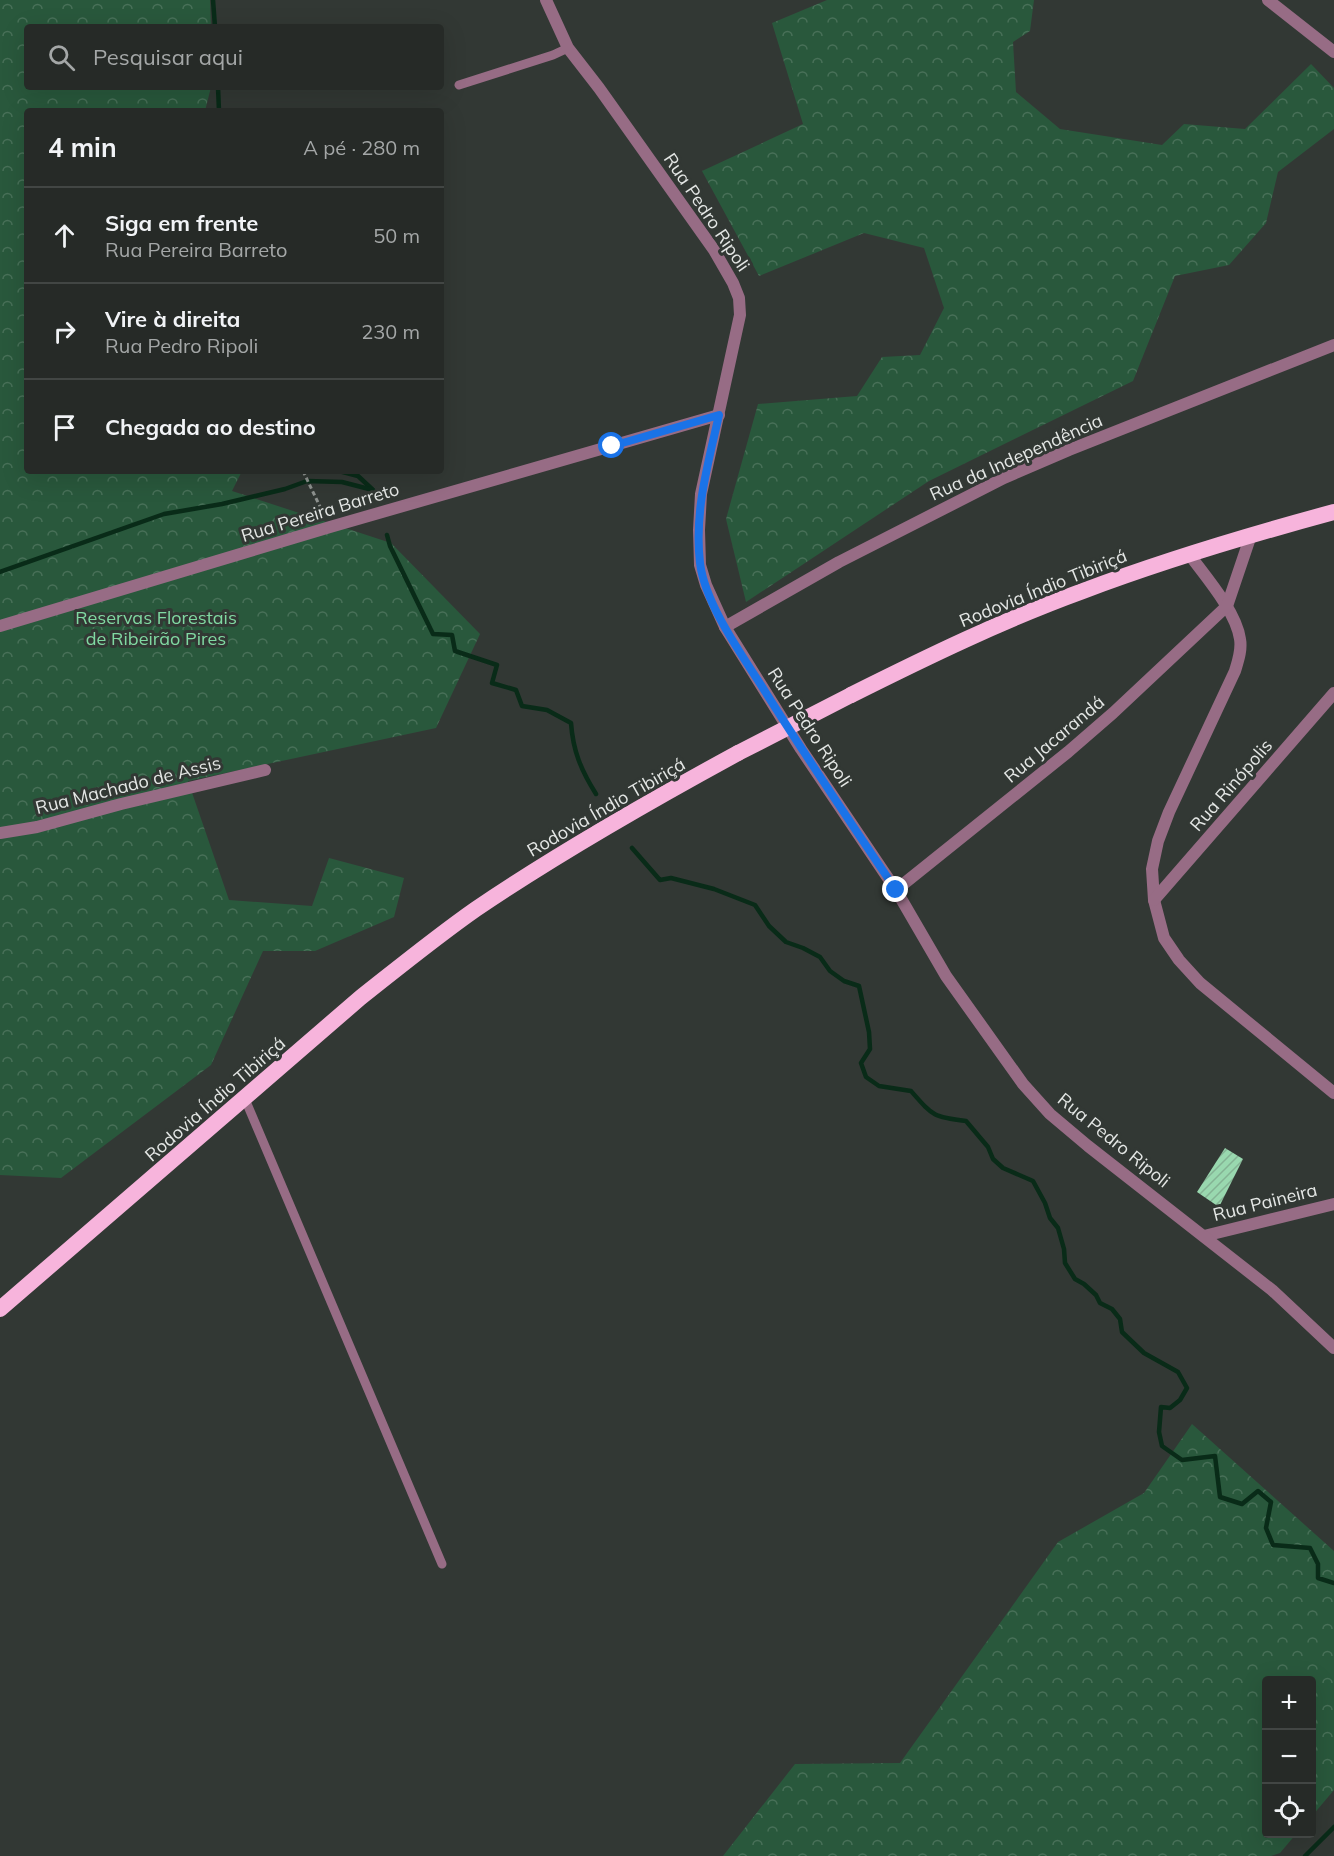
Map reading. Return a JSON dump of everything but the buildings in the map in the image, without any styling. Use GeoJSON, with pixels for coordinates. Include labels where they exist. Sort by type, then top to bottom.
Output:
{"type":"FeatureCollection","features":[{"type":"Feature","properties":{"kind":"highway","name":"Rodovia Índio Tibiriçá"},"geometry":{"type":"LineString","coordinates":[[0,1309],[360,998],[475,910],[620,818],[850,694],[936,652],[1006,622],[1081,591],[1189,554],[1334,512]]}},
{"type":"Feature","properties":{"kind":"street","name":"Rua Pedro Ripoli"},"geometry":{"type":"LineString","coordinates":[[546,0],[568,48],[707,241],[733,283],[739,298],[740,315],[701,494],[699,531],[700,565],[725,627],[801,749],[896,890],[946,976],[1023,1084],[1050,1114],[1272,1290],[1334,1348]]}},
{"type":"Feature","properties":{"kind":"street"},"geometry":{"type":"LineString","coordinates":[[1268,0],[1334,52]]}},
{"type":"Feature","properties":{"kind":"street","name":"Rua da Independência"},"geometry":{"type":"LineString","coordinates":[[725,627],[839,562],[1004,478],[1334,345]]}},
{"type":"Feature","properties":{"kind":"street","name":"Rua Pereira Barreto"},"geometry":{"type":"LineString","coordinates":[[0,626],[330,527],[719,415]]}},
{"type":"Feature","properties":{"kind":"street"},"geometry":{"type":"LineString","coordinates":[[1227,606],[1251,535]]}},
{"type":"Feature","properties":{"kind":"street"},"geometry":{"type":"LineString","coordinates":[[1189,554],[1227,606],[1240,637],[1240,651],[1235,671],[1169,812],[1158,841],[1152,868],[1154,900],[1164,938],[1179,960],[1200,983],[1334,1093]]}},
{"type":"Feature","properties":{"kind":"street","name":"Rua Jacarandá"},"geometry":{"type":"LineString","coordinates":[[896,890],[1068,752],[1227,606]]}},
{"type":"Feature","properties":{"kind":"street","name":"Rua Rinópolis"},"geometry":{"type":"LineString","coordinates":[[1154,900],[1334,693]]}},
{"type":"Feature","properties":{"kind":"street","name":"Rua Machado de Assis"},"geometry":{"type":"LineString","coordinates":[[0,833],[37,827],[121,804],[265,770]]}},
{"type":"Feature","properties":{"kind":"street","name":"Rua Paineira"},"geometry":{"type":"LineString","coordinates":[[1204,1236],[1334,1204]]}},
{"type":"Feature","properties":{"kind":"lane"},"geometry":{"type":"LineString","coordinates":[[459,85],[553,56],[568,48]]}},
{"type":"Feature","properties":{"kind":"lane"},"geometry":{"type":"LineString","coordinates":[[245,1099],[442,1564]]}},
{"type":"Feature","properties":{"kind":"path"},"geometry":{"type":"LineString","coordinates":[[304,474],[330,527]]}},
{"type":"Feature","properties":{"kind":"green space","name":"Reservas Florestais de Ribeirão Pires"},"geometry":{"type":"Polygon","coordinates":[[[0,0],[210,0],[211,24],[24,24],[24,90],[210,90],[206,108],[24,108],[24,474],[240,474],[232,491],[391,543],[480,634],[436,728],[188,781],[229,900],[312,906],[329,858],[404,878],[394,917],[315,951],[263,951],[211,1065],[61,1178],[0,1175],[0,0]]]}},
{"type":"Feature","properties":{"kind":"green space"},"geometry":{"type":"Polygon","coordinates":[[[827,0],[1034,0],[1030,31],[1013,42],[1016,92],[1060,129],[1162,145],[1184,124],[1245,129],[1311,64],[1334,88],[1334,129],[1278,172],[1266,223],[1229,265],[1175,276],[1133,381],[929,481],[746,602],[726,519],[758,404],[857,396],[882,357],[920,355],[944,308],[924,248],[864,233],[759,276],[702,171],[803,124],[772,23],[827,0]]]}},
{"type":"Feature","properties":{"kind":"green space"},"geometry":{"type":"Polygon","coordinates":[[[1192,1424],[1334,1551],[1334,1790],[1316,1811],[1316,1676],[1262,1676],[1262,1838],[1293,1838],[1280,1853],[1271,1856],[723,1856],[795,1764],[900,1763],[1058,1542],[1144,1493],[1192,1424]]]}},
{"type":"Feature","properties":{"kind":"waterway"},"geometry":{"type":"LineString","coordinates":[[213,0],[215,24]]}},
{"type":"Feature","properties":{"kind":"waterway"},"geometry":{"type":"LineString","coordinates":[[218,90],[219,108]]}},
{"type":"Feature","properties":{"kind":"waterway"},"geometry":{"type":"LineString","coordinates":[[350,474],[358,476],[372,489]]}},
{"type":"Feature","properties":{"kind":"waterway"},"geometry":{"type":"LineString","coordinates":[[0,572],[164,514],[222,504],[285,489],[307,481],[342,482],[373,490],[376,495]]}},
{"type":"Feature","properties":{"kind":"waterway"},"geometry":{"type":"LineString","coordinates":[[387,535],[390,546],[433,634],[452,635],[455,651],[497,665],[492,683],[516,690],[522,706],[547,710],[571,723],[579,760],[596,794]]}},
{"type":"Feature","properties":{"kind":"waterway"},"geometry":{"type":"LineString","coordinates":[[632,848],[660,880],[671,878],[714,889],[755,905],[769,926],[786,942],[820,957],[830,971],[844,981],[859,986],[869,1032],[870,1049],[861,1063],[866,1077],[879,1086],[911,1091],[934,1114],[966,1121],[988,1147],[993,1159],[1003,1168],[1033,1181],[1050,1218],[1058,1228],[1065,1263],[1075,1279],[1096,1295],[1100,1303],[1112,1309],[1120,1319],[1122,1332],[1144,1353],[1178,1372],[1187,1388],[1180,1400],[1170,1408],[1161,1407],[1159,1432],[1162,1446],[1182,1460],[1215,1456],[1220,1497],[1242,1504],[1258,1491],[1271,1502],[1266,1528],[1273,1545],[1310,1548],[1318,1564],[1318,1578],[1334,1583]]}},
{"type":"Feature","properties":{"kind":"waterway"},"geometry":{"type":"LineString","coordinates":[[1305,1856],[1334,1827]]}},
{"type":"Feature","properties":{"kind":"route"},"geometry":{"type":"LineString","coordinates":[[612,446],[719,415],[701,494],[700,565],[706,585],[725,627],[801,749],[896,890]]}}]}
